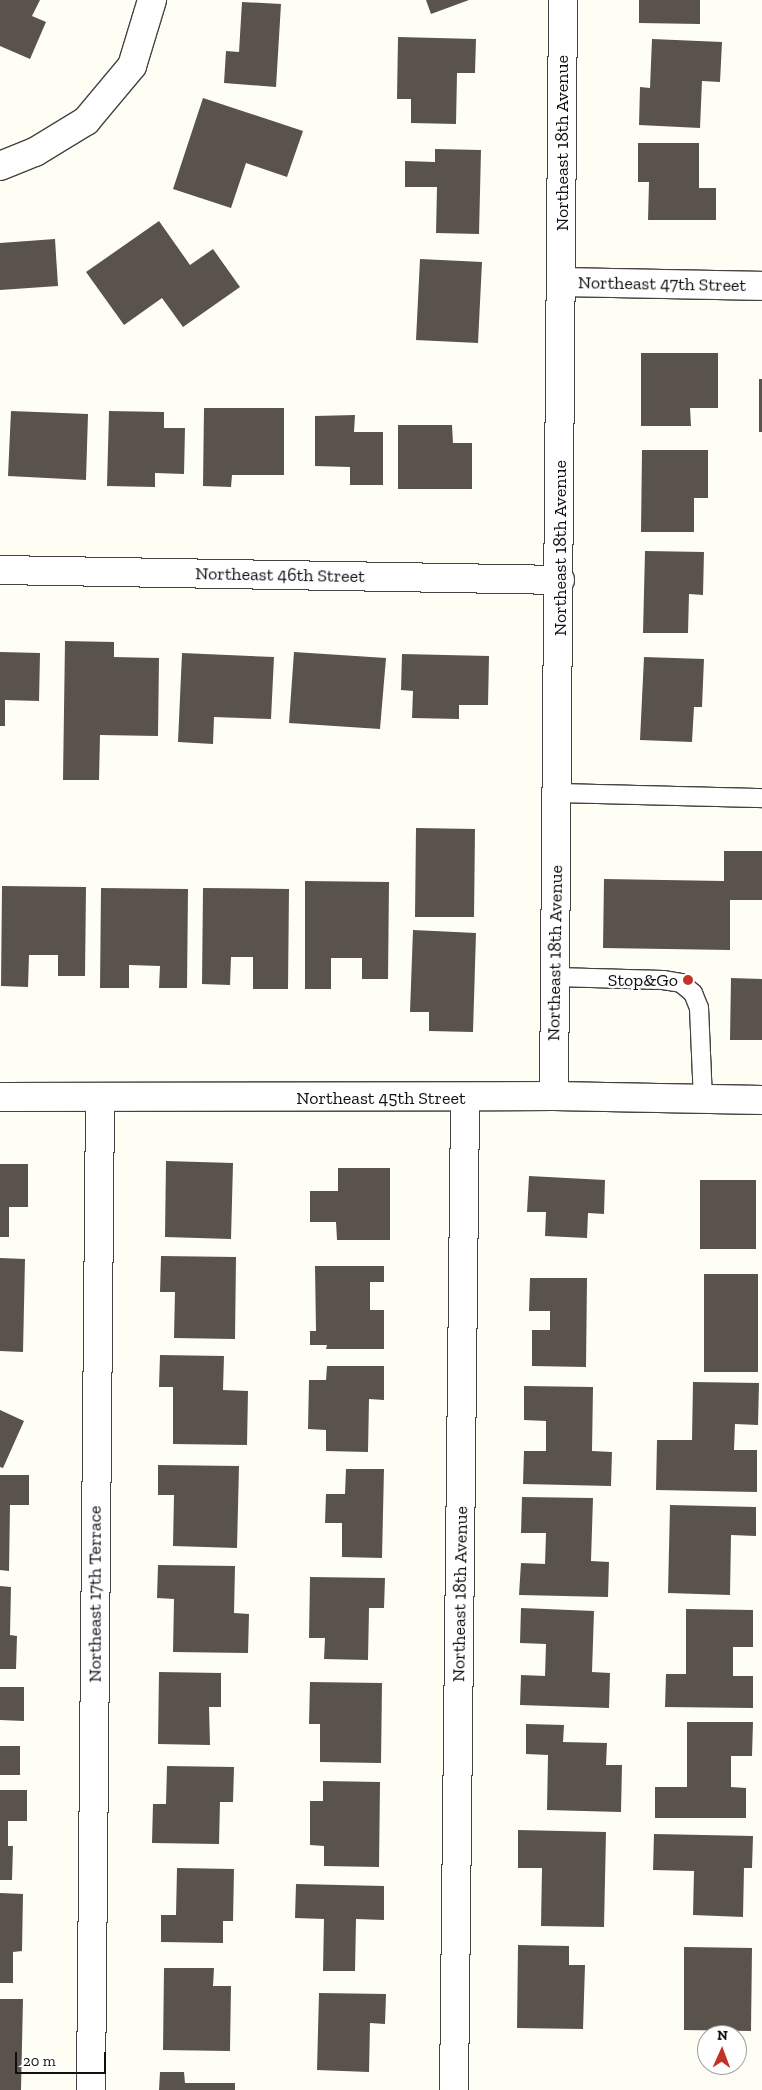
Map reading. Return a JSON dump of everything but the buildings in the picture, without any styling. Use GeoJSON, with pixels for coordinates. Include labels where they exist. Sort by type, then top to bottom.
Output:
{"type":"FeatureCollection","features":[{"type":"Feature","properties":{"kind":"street"},"geometry":{"type":"LineString","coordinates":[[0,166],[35,152],[86,121],[132,66],[152,0]]}},
{"type":"Feature","properties":{"kind":"street","name":"Northeast 18th Avenue"},"geometry":{"type":"LineString","coordinates":[[554,1096],[560,580],[563,0]]}},
{"type":"Feature","properties":{"kind":"street","name":"Northeast 47th Street"},"geometry":{"type":"LineString","coordinates":[[562,282],[762,286]]}},
{"type":"Feature","properties":{"kind":"street","name":"Northeast 46th Street"},"geometry":{"type":"LineString","coordinates":[[0,570],[560,580]]}},
{"type":"Feature","properties":{"kind":"street","name":"Northeast 45th Street"},"geometry":{"type":"LineString","coordinates":[[0,1097],[465,1098],[554,1096],[762,1100]]}},
{"type":"Feature","properties":{"kind":"street","name":"Northeast 17th Terrace"},"geometry":{"type":"LineString","coordinates":[[91,2090],[100,1098]]}},
{"type":"Feature","properties":{"kind":"street","name":"Northeast 18th Avenue"},"geometry":{"type":"LineString","coordinates":[[454,2090],[465,1098]]}},
{"type":"Feature","properties":{"kind":"lane"},"geometry":{"type":"LineString","coordinates":[[558,793],[762,798]]}},
{"type":"Feature","properties":{"kind":"lane"},"geometry":{"type":"LineString","coordinates":[[555,977],[663,980],[681,983],[693,993],[699,1008],[702,1099]]}},
{"type":"Feature","properties":{"kind":"place","name":"Stop&Go"},"geometry":{"type":"Point","coordinates":[688,980]}}]}
